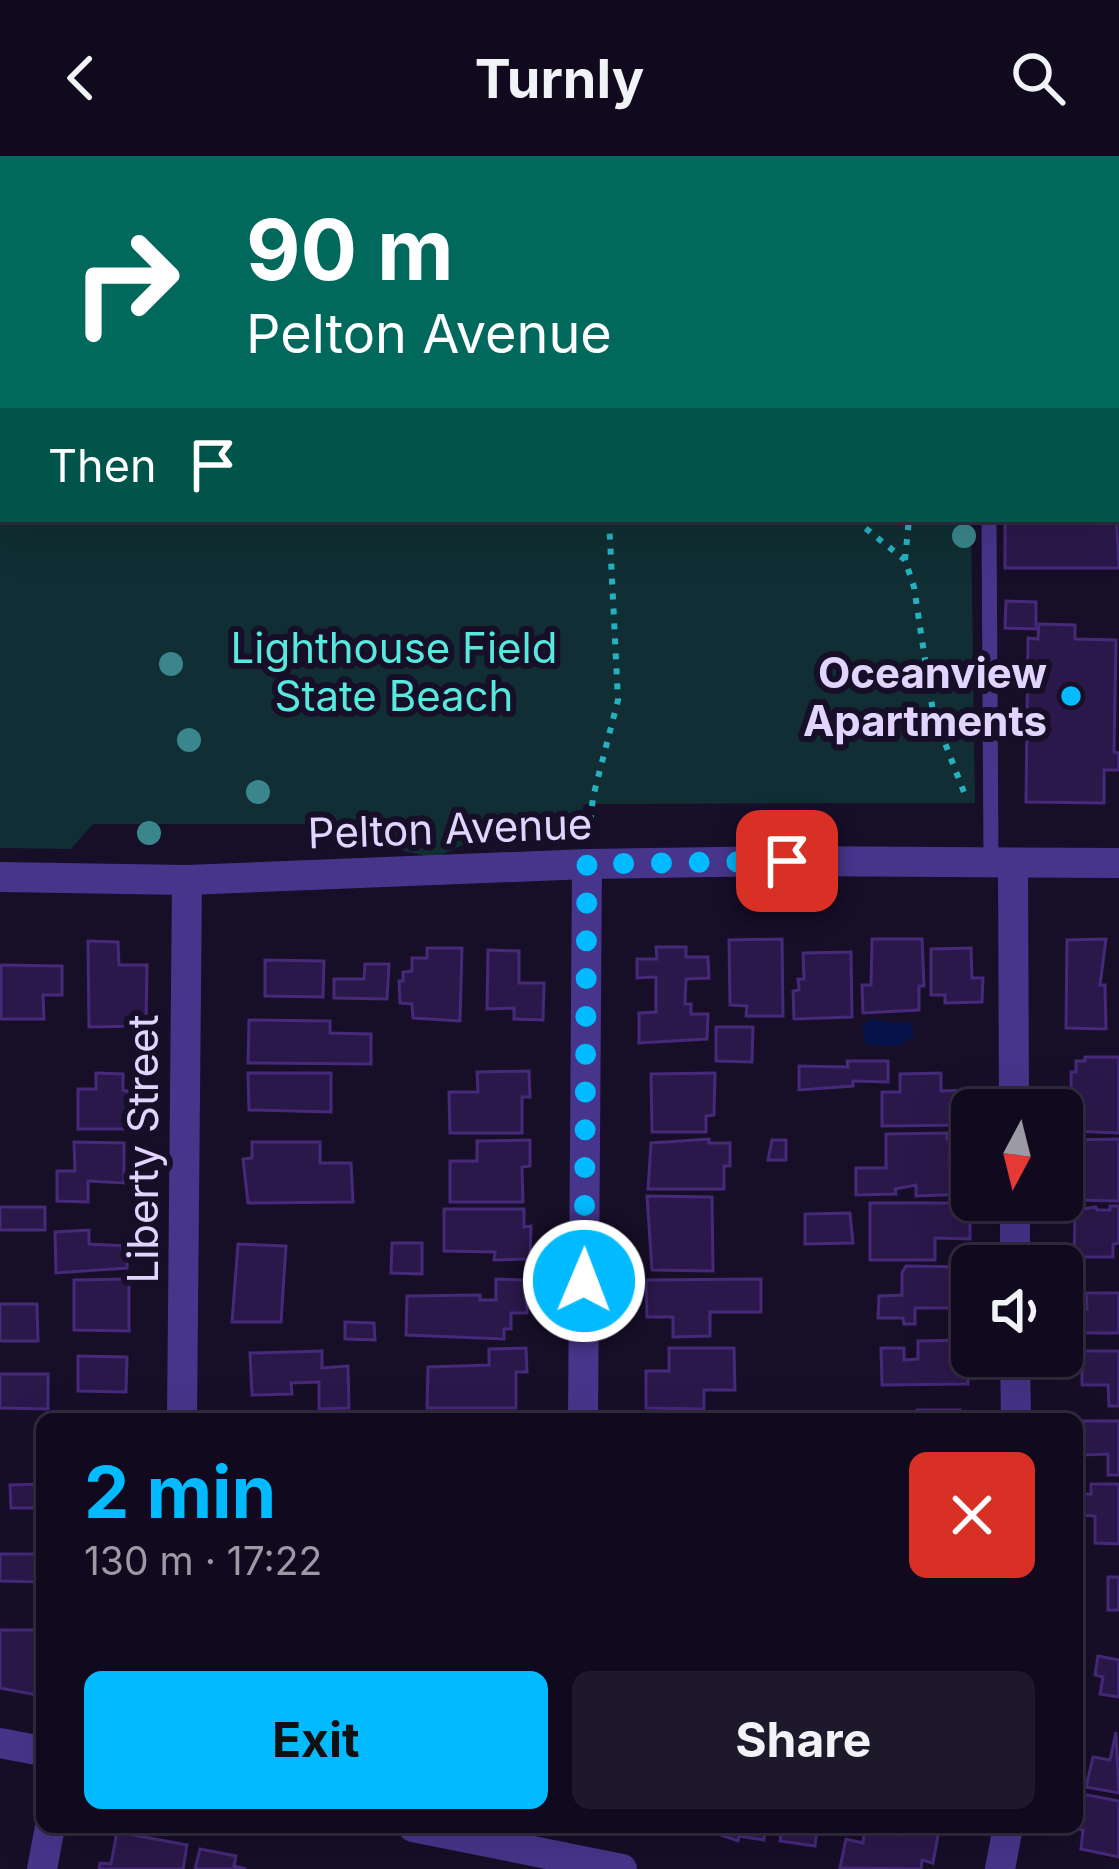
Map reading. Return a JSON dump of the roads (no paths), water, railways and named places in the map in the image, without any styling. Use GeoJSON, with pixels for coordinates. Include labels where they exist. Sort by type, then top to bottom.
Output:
{"type":"FeatureCollection","features":[{"type":"Feature","properties":{"kind":"street"},"geometry":{"type":"LineString","coordinates":[[1002,863],[1013,1089]]}},
{"type":"Feature","properties":{"kind":"street","name":"Pelton Avenue"},"geometry":{"type":"LineString","coordinates":[[0,877],[187,880],[587,864],[1119,863]]}},
{"type":"Feature","properties":{"kind":"street"},"geometry":{"type":"LineString","coordinates":[[583,1413],[587,864]]}},
{"type":"Feature","properties":{"kind":"street","name":"Liberty Street"},"geometry":{"type":"LineString","coordinates":[[182,1413],[187,880]]}},
{"type":"Feature","properties":{"kind":"street"},"geometry":{"type":"LineString","coordinates":[[1016,1377],[1016,1413]]}},
{"type":"Feature","properties":{"kind":"street"},"geometry":{"type":"LineString","coordinates":[[0,1742],[36,1750]]}},
{"type":"Feature","properties":{"kind":"street"},"geometry":{"type":"LineString","coordinates":[[42,1869],[49,1833]]}},
{"type":"Feature","properties":{"kind":"street"},"geometry":{"type":"LineString","coordinates":[[445,1833],[622,1869]]}},
{"type":"Feature","properties":{"kind":"street"},"geometry":{"type":"LineString","coordinates":[[1000,1869],[1007,1833]]}},
{"type":"Feature","properties":{"kind":"lane"},"geometry":{"type":"LineString","coordinates":[[988,522],[1002,863]]}},
{"type":"Feature","properties":{"kind":"place","name":"Oceanview Apartments"},"geometry":{"type":"Point","coordinates":[1071,696]}},
{"type":"Feature","properties":{"kind":"park label","name":"Lighthouse Field State Beach"},"geometry":{"type":"Point","coordinates":[394,671]}}]}
